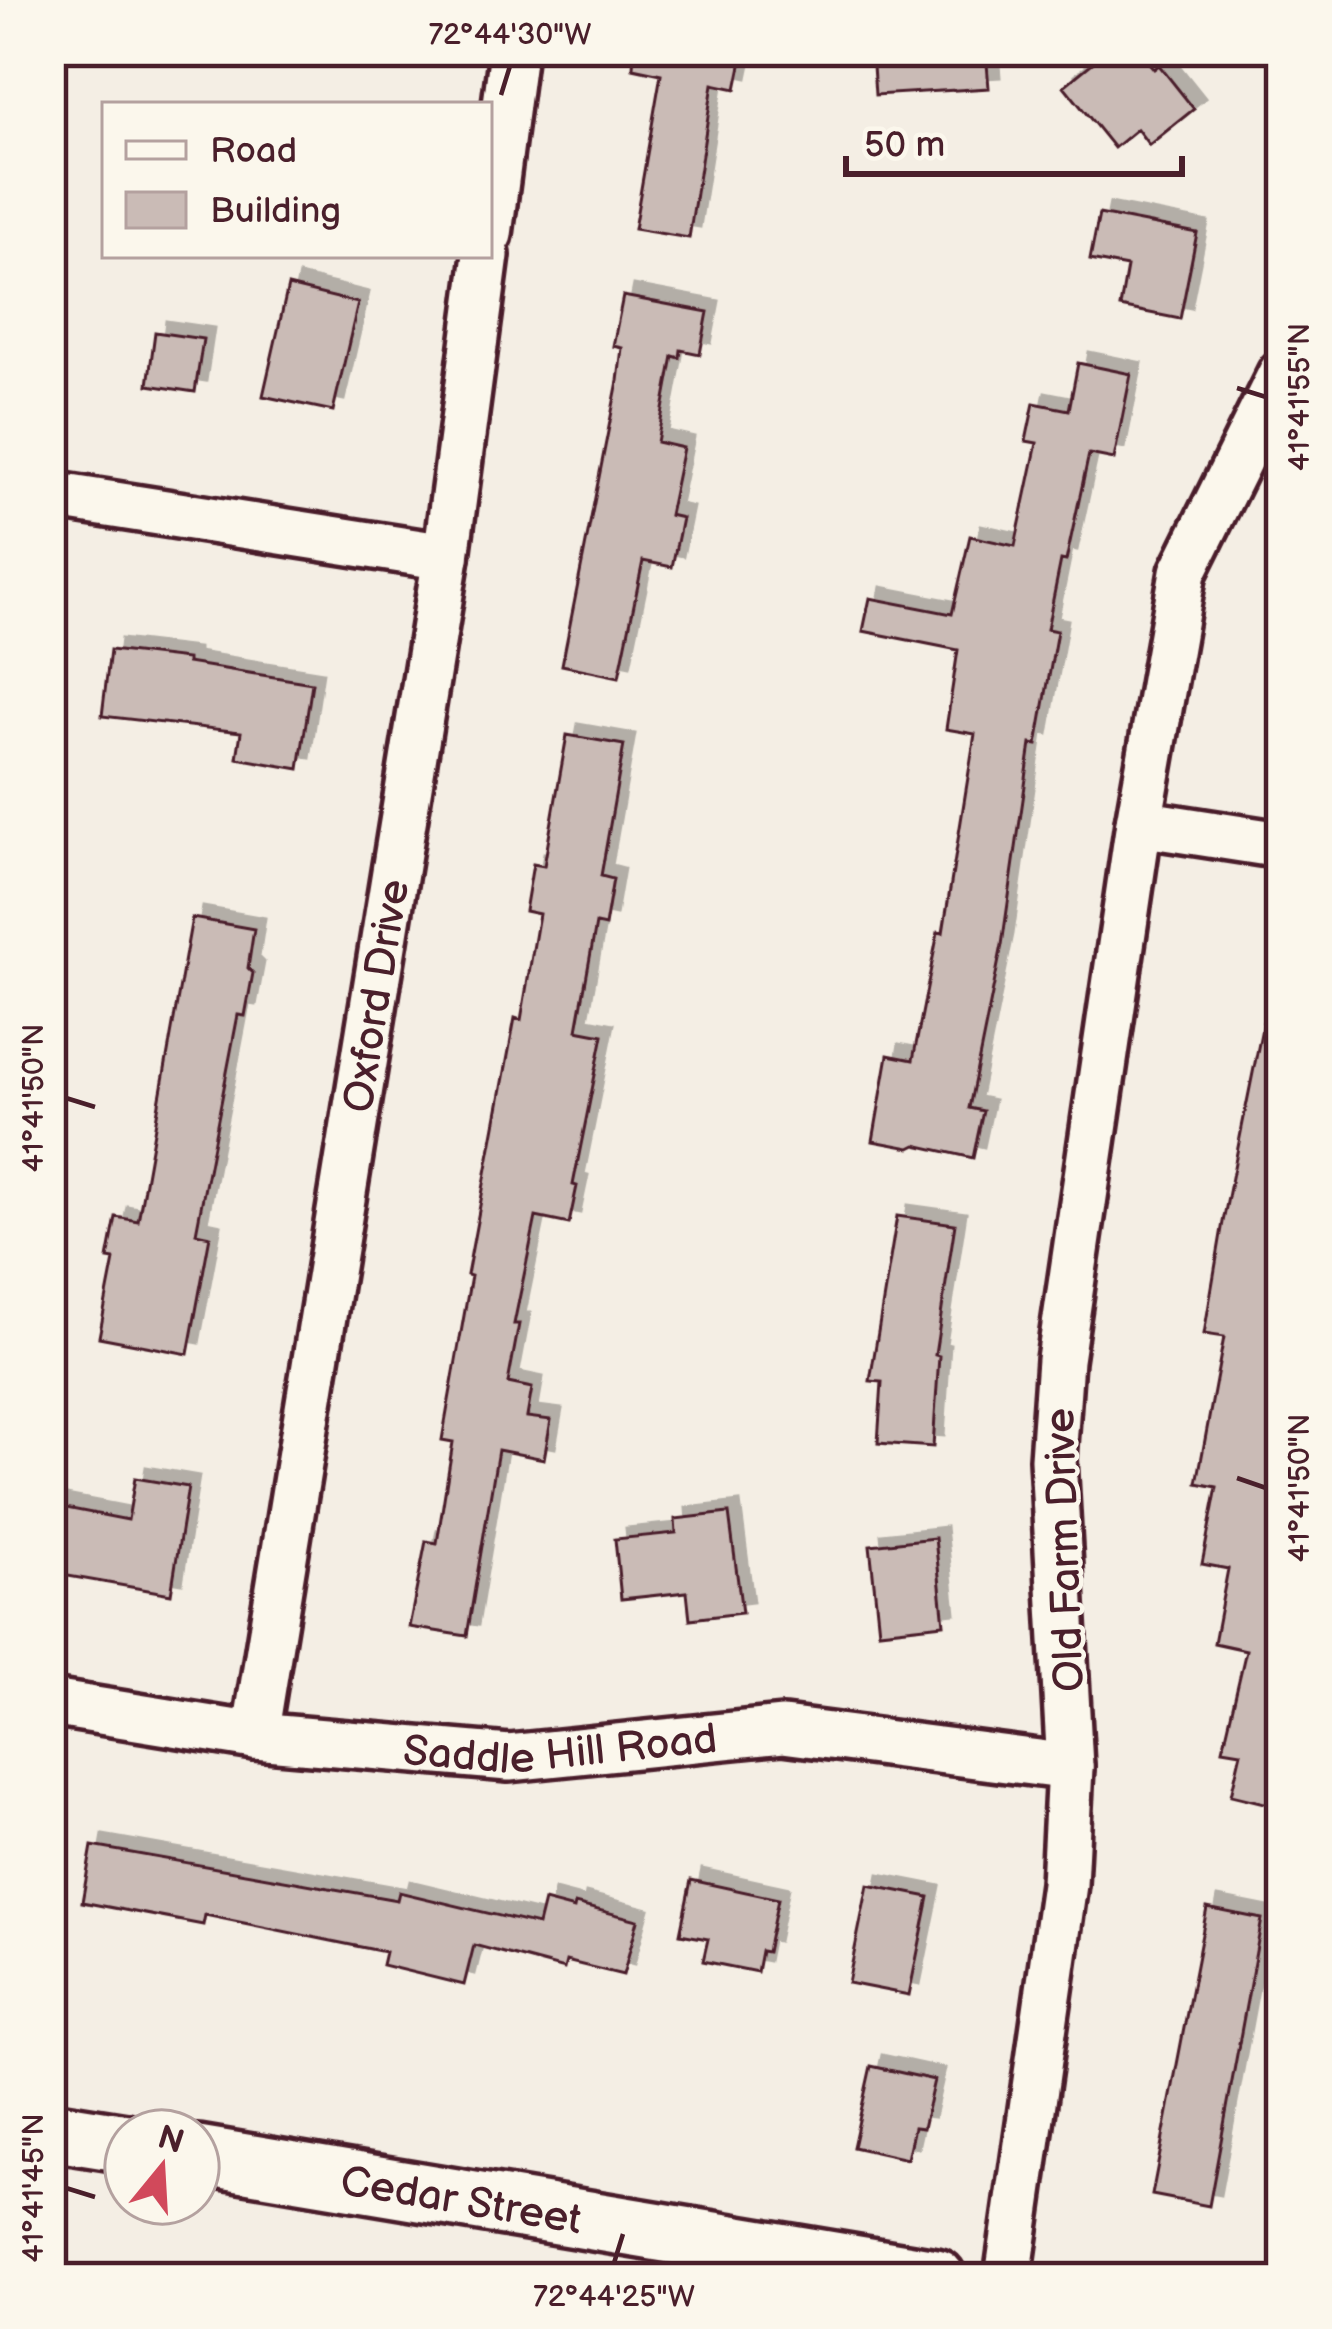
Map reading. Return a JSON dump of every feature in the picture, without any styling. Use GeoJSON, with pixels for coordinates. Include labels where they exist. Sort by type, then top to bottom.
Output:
{"type":"FeatureCollection","features":[{"type":"Feature","properties":{"kind":"main road"},"geometry":{"type":"LineString","coordinates":[[51,2131],[102,2139]]}},
{"type":"Feature","properties":{"kind":"main road","name":"Cedar Street"},"geometry":{"type":"LineString","coordinates":[[222,2159],[936,2278]]}},
{"type":"Feature","properties":{"kind":"street"},"geometry":{"type":"LineString","coordinates":[[492,211],[513,51]]}},
{"type":"Feature","properties":{"kind":"street","name":"Oxford Drive"},"geometry":{"type":"LineString","coordinates":[[255,1736],[446,556],[486,258]]}},
{"type":"Feature","properties":{"kind":"street","name":"Old Farm Drive"},"geometry":{"type":"LineString","coordinates":[[1008,2278],[1064,1884],[1070,1767],[1054,1439],[1060,1360],[1139,823],[1184,572],[1281,374]]}},
{"type":"Feature","properties":{"kind":"street"},"geometry":{"type":"LineString","coordinates":[[51,495],[446,556]]}},
{"type":"Feature","properties":{"kind":"street"},"geometry":{"type":"LineString","coordinates":[[1139,823],[1281,845]]}},
{"type":"Feature","properties":{"kind":"street","name":"Saddle Hill Road"},"geometry":{"type":"LineString","coordinates":[[51,1703],[255,1736],[509,1759],[783,1730],[1070,1767]]}},
{"type":"Feature","properties":{"kind":"building"},"geometry":{"type":"Polygon","coordinates":[[[634,51],[744,51],[736,89],[713,84],[689,238],[634,229],[661,74],[633,68],[634,51]]]}},
{"type":"Feature","properties":{"kind":"building"},"geometry":{"type":"Polygon","coordinates":[[[872,51],[986,51],[989,88],[875,95],[872,51]]]}},
{"type":"Feature","properties":{"kind":"building"},"geometry":{"type":"Polygon","coordinates":[[[1107,51],[1139,51],[1154,69],[1159,65],[1194,109],[1149,145],[1137,129],[1114,148],[1064,86],[1107,51]]]}},
{"type":"Feature","properties":{"kind":"building"},"geometry":{"type":"Polygon","coordinates":[[[1099,214],[1197,233],[1180,319],[1120,307],[1127,267],[1090,260],[1099,214]]]}},
{"type":"Feature","properties":{"kind":"building"},"geometry":{"type":"Polygon","coordinates":[[[288,286],[358,303],[333,411],[263,396],[288,286]]]}},
{"type":"Feature","properties":{"kind":"building"},"geometry":{"type":"Polygon","coordinates":[[[623,296],[708,312],[700,354],[681,350],[680,358],[673,356],[657,442],[683,448],[669,515],[682,518],[672,567],[643,561],[619,677],[562,665],[618,381],[622,348],[613,346],[623,296]]]}},
{"type":"Feature","properties":{"kind":"building"},"geometry":{"type":"Polygon","coordinates":[[[155,332],[203,339],[195,392],[148,385],[155,332]]]}},
{"type":"Feature","properties":{"kind":"building"},"geometry":{"type":"Polygon","coordinates":[[[1078,363],[1131,374],[1114,459],[1089,454],[1047,629],[1057,631],[1037,745],[1031,744],[1002,945],[969,1108],[983,1111],[973,1158],[873,1141],[888,1055],[913,1060],[938,932],[943,933],[975,734],[946,729],[958,650],[863,631],[870,598],[952,614],[970,536],[1015,546],[1037,443],[1026,441],[1034,403],[1069,410],[1078,363]]]}},
{"type":"Feature","properties":{"kind":"building"},"geometry":{"type":"Polygon","coordinates":[[[110,650],[312,683],[299,769],[237,758],[241,732],[102,716],[110,650]]]}},
{"type":"Feature","properties":{"kind":"building"},"geometry":{"type":"Polygon","coordinates":[[[567,735],[624,745],[601,876],[613,879],[605,926],[596,924],[577,1030],[603,1035],[569,1224],[536,1217],[514,1324],[519,1324],[508,1383],[532,1388],[527,1417],[551,1420],[544,1459],[498,1450],[467,1636],[409,1627],[426,1541],[437,1543],[453,1442],[442,1440],[471,1276],[467,1275],[539,914],[525,911],[533,864],[544,866],[567,735]]]}},
{"type":"Feature","properties":{"kind":"building"},"geometry":{"type":"Polygon","coordinates":[[[192,918],[254,929],[245,1016],[238,1015],[196,1233],[210,1236],[188,1354],[99,1337],[114,1260],[108,1259],[116,1217],[138,1221],[192,918]]]}},
{"type":"Feature","properties":{"kind":"building"},"geometry":{"type":"Polygon","coordinates":[[[1264,1018],[1281,1020],[1281,1478],[1272,1528],[1281,1530],[1281,1807],[1231,1795],[1241,1752],[1223,1749],[1246,1650],[1214,1643],[1228,1569],[1202,1564],[1217,1487],[1197,1483],[1224,1337],[1204,1334],[1264,1018]]]}},
{"type":"Feature","properties":{"kind":"building"},"geometry":{"type":"Polygon","coordinates":[[[897,1216],[955,1224],[935,1355],[939,1356],[933,1447],[878,1443],[882,1382],[870,1381],[897,1216]]]}},
{"type":"Feature","properties":{"kind":"building"},"geometry":{"type":"Polygon","coordinates":[[[135,1478],[188,1487],[171,1594],[51,1573],[51,1505],[128,1520],[135,1478]]]}},
{"type":"Feature","properties":{"kind":"building"},"geometry":{"type":"Polygon","coordinates":[[[729,1513],[742,1613],[690,1619],[687,1592],[621,1599],[615,1539],[676,1533],[675,1519],[729,1513]]]}},
{"type":"Feature","properties":{"kind":"building"},"geometry":{"type":"Polygon","coordinates":[[[935,1538],[944,1624],[879,1631],[870,1545],[935,1538]]]}},
{"type":"Feature","properties":{"kind":"building"},"geometry":{"type":"Polygon","coordinates":[[[92,1846],[397,1900],[399,1892],[538,1925],[544,1901],[638,1920],[623,1975],[566,1961],[564,1969],[474,1945],[464,1985],[382,1965],[385,1952],[205,1915],[203,1925],[82,1902],[92,1846]]]}},
{"type":"Feature","properties":{"kind":"building"},"geometry":{"type":"Polygon","coordinates":[[[691,1880],[778,1899],[767,1952],[761,1951],[757,1972],[703,1961],[708,1939],[680,1934],[691,1880]]]}},
{"type":"Feature","properties":{"kind":"building"},"geometry":{"type":"Polygon","coordinates":[[[868,1885],[929,1897],[909,1995],[848,1983],[868,1885]]]}},
{"type":"Feature","properties":{"kind":"building"},"geometry":{"type":"Polygon","coordinates":[[[1207,1908],[1262,1919],[1209,2206],[1152,2195],[1207,1908]]]}},
{"type":"Feature","properties":{"kind":"building"},"geometry":{"type":"Polygon","coordinates":[[[871,2066],[934,2080],[923,2128],[914,2127],[907,2159],[853,2147],[871,2066]]]}}]}
